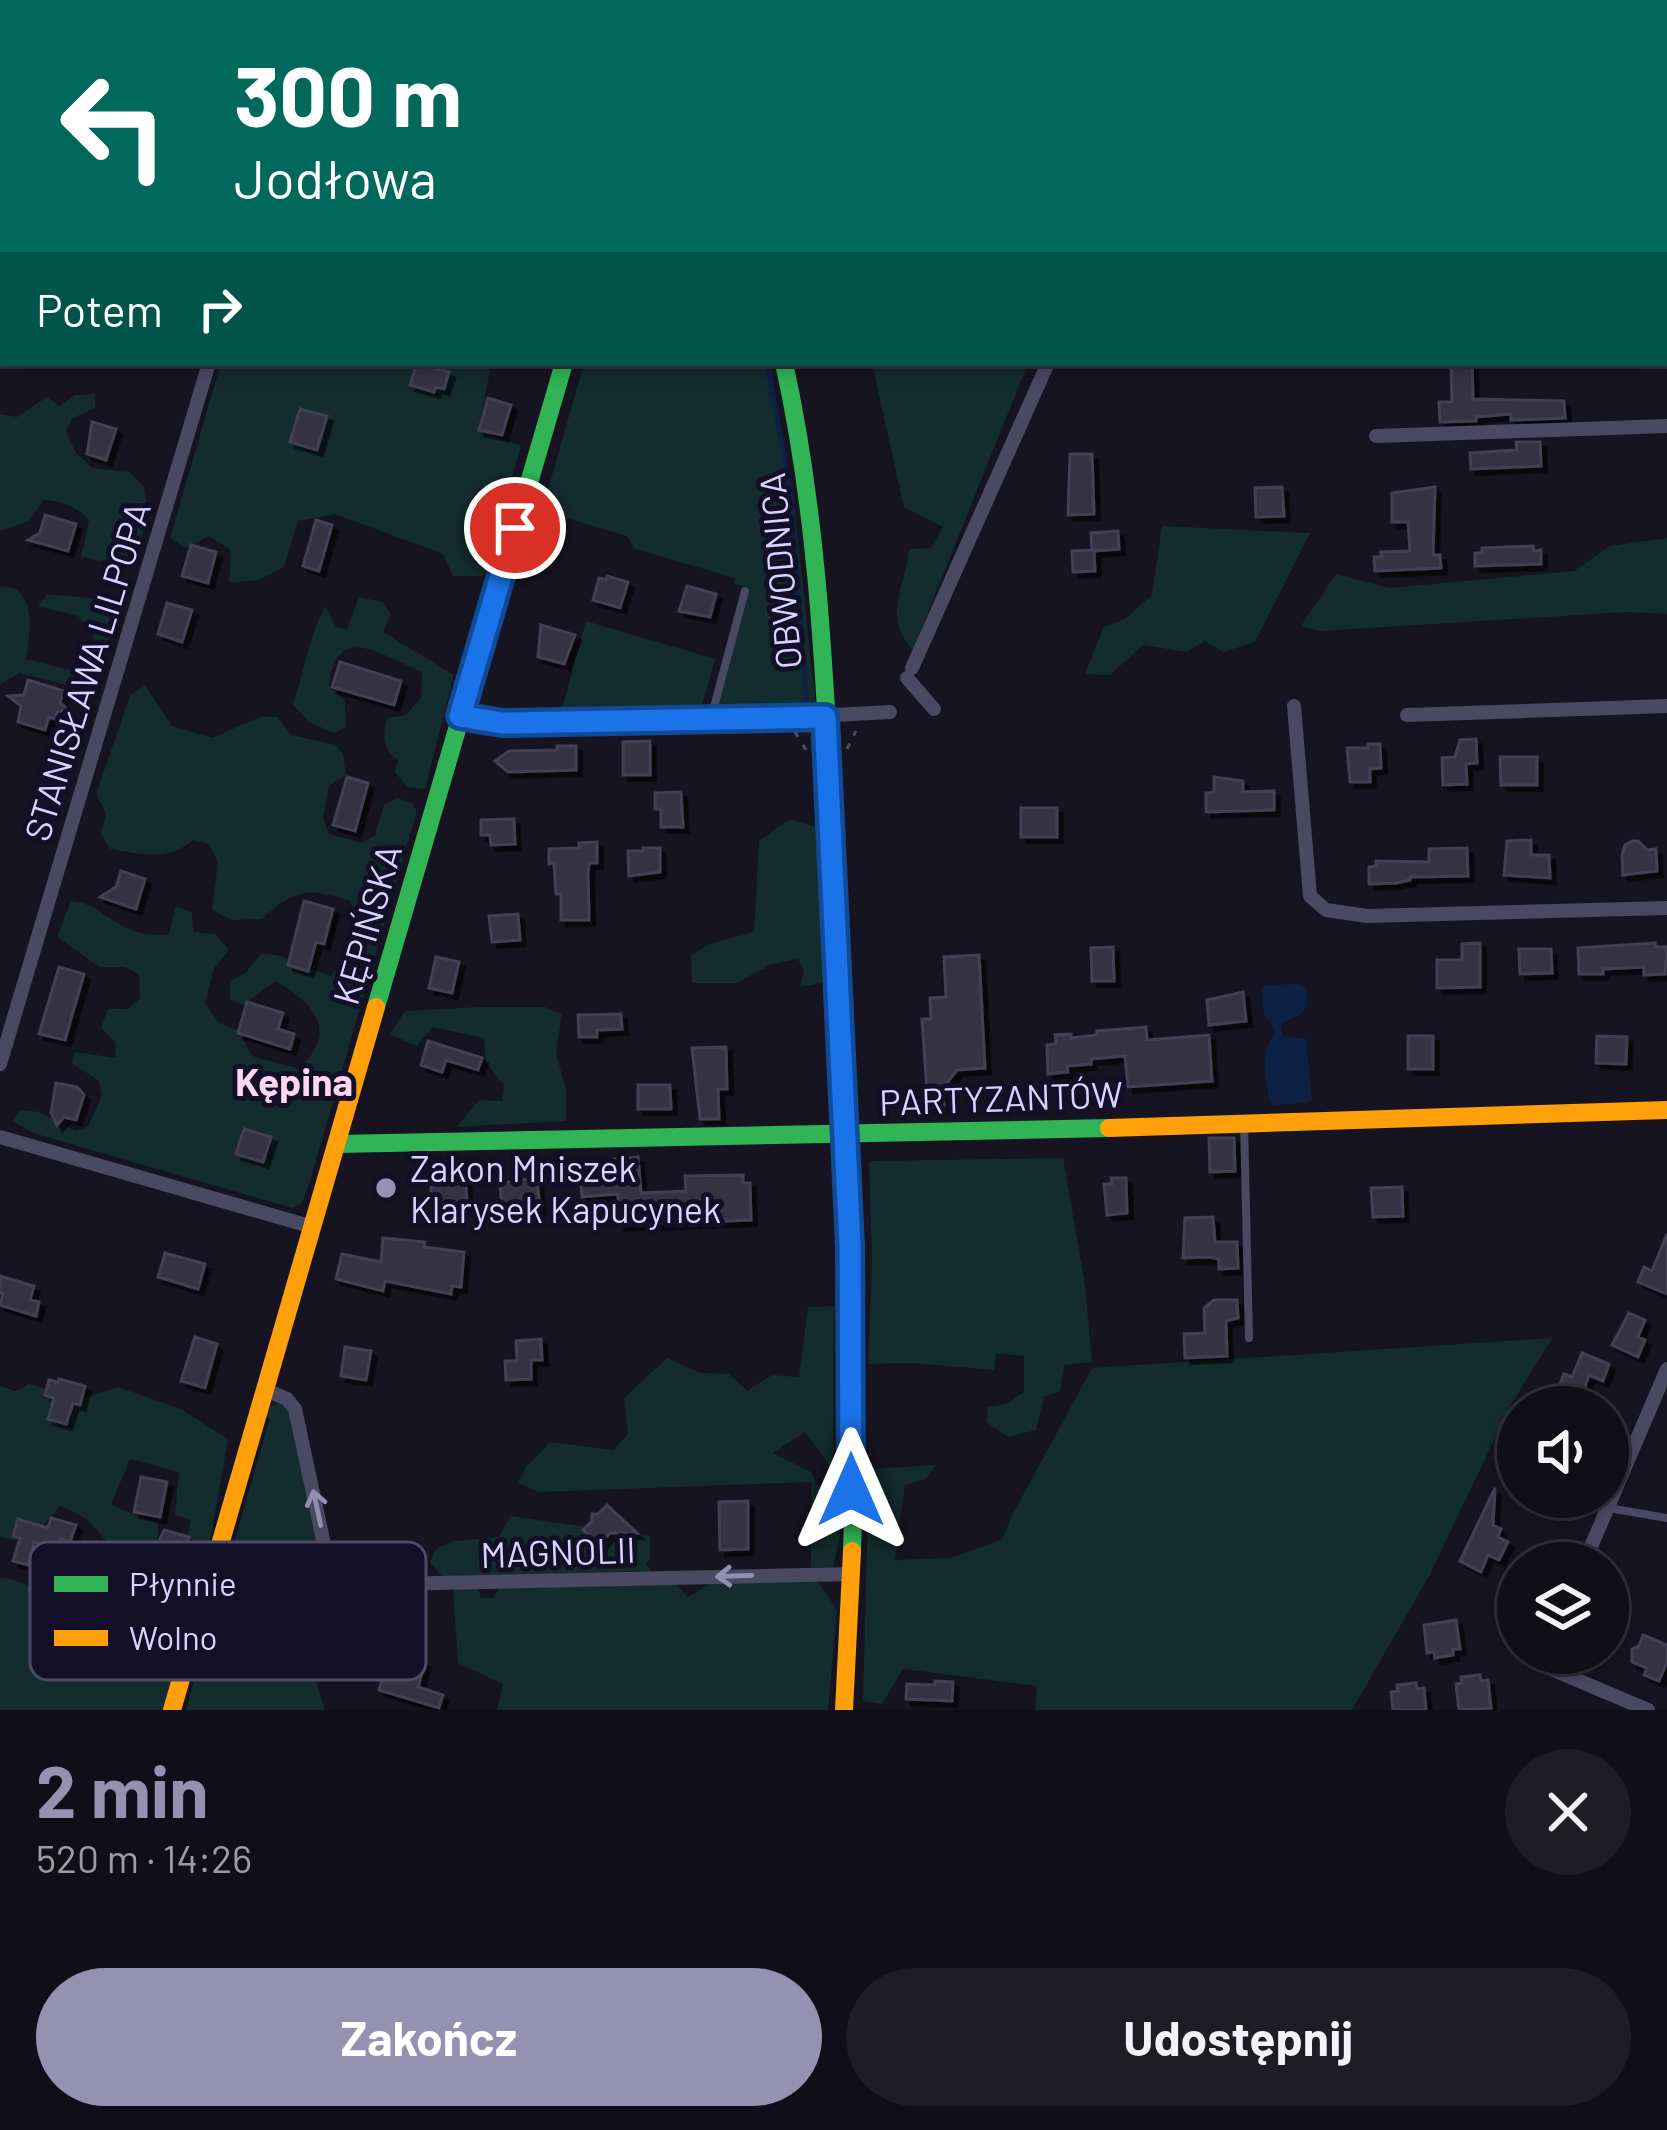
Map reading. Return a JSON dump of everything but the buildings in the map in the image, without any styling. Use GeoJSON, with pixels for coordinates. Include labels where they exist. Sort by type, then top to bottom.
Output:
{"type":"FeatureCollection","features":[{"type":"Feature","properties":{"kind":"street","name":"STANISŁAWA LILPOPA"},"geometry":{"type":"LineString","coordinates":[[0,1064],[207,366]]}},
{"type":"Feature","properties":{"kind":"street","name":"KĘPIŃSKA"},"geometry":{"type":"LineString","coordinates":[[221,1542],[563,366]]}},
{"type":"Feature","properties":{"kind":"street","name":"OBWODNICA"},"geometry":{"type":"LineString","coordinates":[[784,366],[812,531],[846,1136],[852,1282],[851,1574],[844,1710]]}},
{"type":"Feature","properties":{"kind":"street"},"geometry":{"type":"LineString","coordinates":[[934,709],[909,673],[1047,366]]}},
{"type":"Feature","properties":{"kind":"street"},"geometry":{"type":"LineString","coordinates":[[1376,436],[1667,426]]}},
{"type":"Feature","properties":{"kind":"street"},"geometry":{"type":"LineString","coordinates":[[1294,706],[1310,896],[1326,910],[1367,916],[1667,908]]}},
{"type":"Feature","properties":{"kind":"street"},"geometry":{"type":"LineString","coordinates":[[1407,715],[1667,706]]}},
{"type":"Feature","properties":{"kind":"street"},"geometry":{"type":"LineString","coordinates":[[460,716],[502,723],[890,712]]}},
{"type":"Feature","properties":{"kind":"street","name":"PARTYZANTÓW"},"geometry":{"type":"LineString","coordinates":[[338,1144],[846,1136],[1667,1110]]}},
{"type":"Feature","properties":{"kind":"street"},"geometry":{"type":"LineString","coordinates":[[0,1137],[313,1227]]}},
{"type":"Feature","properties":{"kind":"street"},"geometry":{"type":"LineString","coordinates":[[1629,1460],[1667,1370]]}},
{"type":"Feature","properties":{"kind":"street","name":"MAGNOLII"},"geometry":{"type":"LineString","coordinates":[[266,1390],[295,1409],[324,1542]]}},
{"type":"Feature","properties":{"kind":"street","name":"MAGNOLII"},"geometry":{"type":"LineString","coordinates":[[426,1583],[851,1574]]}},
{"type":"Feature","properties":{"kind":"street"},"geometry":{"type":"LineString","coordinates":[[1575,1674],[1648,1710]]}},
{"type":"Feature","properties":{"kind":"street","name":"KĘPIŃSKA"},"geometry":{"type":"LineString","coordinates":[[172,1710],[181,1680]]}},
{"type":"Feature","properties":{"kind":"lane"},"geometry":{"type":"LineString","coordinates":[[710,720],[745,592]]}},
{"type":"Feature","properties":{"kind":"lane"},"geometry":{"type":"LineString","coordinates":[[1244,1120],[1249,1338]]}},
{"type":"Feature","properties":{"kind":"lane"},"geometry":{"type":"LineString","coordinates":[[1629,1511],[1667,1518]]}},
{"type":"Feature","properties":{"kind":"path"},"geometry":{"type":"LineString","coordinates":[[840,751],[862,729]]}},
{"type":"Feature","properties":{"kind":"path"},"geometry":{"type":"LineString","coordinates":[[789,730],[797,734],[804,750],[814,753]]}},
{"type":"Feature","properties":{"kind":"green space"},"geometry":{"type":"Polygon","coordinates":[[[220,366],[491,366],[478,430],[521,446],[484,576],[453,576],[443,554],[335,514],[298,521],[284,567],[259,580],[229,583],[231,550],[209,536],[186,548],[170,538],[220,366]]]}},
{"type":"Feature","properties":{"kind":"green space"},"geometry":{"type":"Polygon","coordinates":[[[583,366],[770,366],[795,514],[816,708],[716,710],[749,588],[734,584],[735,578],[635,549],[627,536],[542,511],[583,366]]]}},
{"type":"Feature","properties":{"kind":"green space"},"geometry":{"type":"Polygon","coordinates":[[[873,366],[1027,366],[913,650],[897,614],[909,549],[931,548],[943,527],[904,507],[873,366]]]}},
{"type":"Feature","properties":{"kind":"green space"},"geometry":{"type":"Polygon","coordinates":[[[95,394],[95,407],[72,419],[66,431],[76,453],[93,468],[129,472],[144,486],[148,511],[140,543],[128,555],[99,561],[81,556],[89,521],[63,503],[44,500],[29,521],[0,531],[0,414],[17,417],[47,397],[59,406],[75,395],[95,394]]]}},
{"type":"Feature","properties":{"kind":"green space"},"geometry":{"type":"Polygon","coordinates":[[[1162,526],[1310,533],[1255,642],[1224,652],[1205,641],[1187,652],[1143,645],[1110,675],[1085,674],[1104,627],[1125,619],[1152,595],[1162,526]]]}},
{"type":"Feature","properties":{"kind":"green space"},"geometry":{"type":"Polygon","coordinates":[[[1667,538],[1667,614],[1628,612],[1320,631],[1301,626],[1336,574],[1389,588],[1574,571],[1610,546],[1667,538]]]}},
{"type":"Feature","properties":{"kind":"green space"},"geometry":{"type":"Polygon","coordinates":[[[0,586],[12,588],[26,603],[30,625],[26,659],[74,671],[88,666],[94,634],[78,616],[38,606],[47,594],[120,601],[94,692],[20,673],[0,684],[0,586]]]}},
{"type":"Feature","properties":{"kind":"green space"},"geometry":{"type":"Polygon","coordinates":[[[359,597],[383,602],[391,614],[383,632],[454,675],[425,789],[407,787],[395,772],[398,760],[386,747],[385,736],[387,718],[406,715],[421,698],[422,672],[376,652],[351,648],[333,666],[329,687],[345,701],[346,727],[334,733],[309,722],[293,705],[325,606],[336,627],[347,629],[359,597]]]}},
{"type":"Feature","properties":{"kind":"green space"},"geometry":{"type":"Polygon","coordinates":[[[586,621],[715,659],[701,709],[561,713],[586,621]]]}},
{"type":"Feature","properties":{"kind":"green space"},"geometry":{"type":"Polygon","coordinates":[[[145,685],[172,726],[212,738],[260,717],[278,717],[291,735],[336,745],[343,754],[346,775],[329,786],[323,818],[329,834],[362,843],[375,835],[384,805],[397,798],[412,803],[417,811],[311,1178],[302,1203],[292,1208],[33,1133],[12,1121],[20,1110],[39,1112],[76,1131],[88,1127],[102,1095],[99,1081],[72,1063],[75,1052],[116,1058],[115,1042],[101,1028],[108,1009],[127,1009],[140,999],[139,975],[125,967],[100,967],[57,937],[71,901],[152,935],[169,934],[176,906],[192,913],[193,932],[215,934],[229,950],[214,968],[205,1003],[219,1023],[239,1031],[252,1056],[299,1069],[318,1042],[317,1019],[311,1009],[276,981],[243,1005],[230,999],[230,981],[245,973],[261,954],[288,958],[331,976],[357,932],[350,901],[323,894],[293,896],[262,919],[232,920],[212,910],[218,862],[209,844],[193,840],[154,855],[110,849],[101,834],[106,813],[96,794],[130,696],[145,685]]]}},
{"type":"Feature","properties":{"kind":"green space"},"geometry":{"type":"Polygon","coordinates":[[[790,819],[818,828],[822,983],[800,987],[804,970],[798,959],[772,964],[736,983],[692,983],[691,955],[712,943],[754,932],[759,841],[790,819]]]}},
{"type":"Feature","properties":{"kind":"green space"},"geometry":{"type":"Polygon","coordinates":[[[545,1007],[562,1014],[556,1053],[566,1090],[566,1121],[457,1127],[479,1100],[502,1101],[504,1085],[486,1063],[484,1038],[432,1027],[417,1046],[390,1034],[405,1011],[545,1007]]]}},
{"type":"Feature","properties":{"kind":"green space"},"geometry":{"type":"Polygon","coordinates":[[[1063,1158],[1085,1285],[1092,1362],[1064,1365],[1060,1391],[1044,1397],[1036,1430],[1008,1437],[986,1422],[988,1407],[1006,1404],[1024,1392],[1024,1356],[996,1353],[994,1370],[868,1364],[869,1161],[1063,1158]]]}},
{"type":"Feature","properties":{"kind":"green space"},"geometry":{"type":"Polygon","coordinates":[[[834,1306],[833,1470],[805,1432],[773,1453],[811,1472],[840,1534],[833,1567],[811,1567],[811,1482],[538,1492],[518,1483],[550,1442],[614,1450],[628,1434],[624,1398],[667,1358],[700,1373],[729,1374],[747,1391],[772,1375],[799,1377],[808,1307],[834,1306]]]}},
{"type":"Feature","properties":{"kind":"green space"},"geometry":{"type":"Polygon","coordinates":[[[1552,1338],[1523,1386],[1497,1386],[1497,1434],[1429,1576],[1352,1710],[1035,1710],[1037,1686],[903,1669],[882,1704],[863,1701],[869,1469],[936,1465],[926,1479],[905,1485],[895,1560],[951,1558],[1003,1539],[1092,1368],[1552,1338]]]}},
{"type":"Feature","properties":{"kind":"green space"},"geometry":{"type":"Polygon","coordinates":[[[29,1384],[82,1399],[118,1387],[181,1409],[228,1439],[208,1542],[187,1542],[191,1520],[175,1515],[179,1472],[130,1459],[111,1505],[158,1524],[158,1542],[107,1542],[88,1520],[61,1505],[43,1526],[20,1541],[0,1537],[0,1386],[15,1391],[29,1384]]]}},
{"type":"Feature","properties":{"kind":"green space"},"geometry":{"type":"Polygon","coordinates":[[[281,1403],[288,1408],[318,1542],[234,1542],[270,1406],[281,1403]]]}},
{"type":"Feature","properties":{"kind":"green space"},"geometry":{"type":"Polygon","coordinates":[[[510,1516],[650,1536],[646,1563],[650,1571],[443,1577],[430,1563],[436,1549],[454,1541],[499,1537],[510,1516]]]}},
{"type":"Feature","properties":{"kind":"green space"},"geometry":{"type":"Polygon","coordinates":[[[0,1578],[30,1585],[30,1680],[172,1680],[163,1710],[0,1710],[0,1578]]]}},
{"type":"Feature","properties":{"kind":"green space"},"geometry":{"type":"Polygon","coordinates":[[[817,1580],[837,1610],[828,1710],[497,1710],[503,1684],[458,1663],[453,1589],[478,1588],[481,1598],[494,1598],[499,1588],[675,1583],[688,1597],[713,1582],[817,1580]]]}},
{"type":"Feature","properties":{"kind":"green space"},"geometry":{"type":"Polygon","coordinates":[[[195,1680],[316,1680],[325,1710],[186,1710],[195,1680]]]}},
{"type":"Feature","properties":{"kind":"water"},"geometry":{"type":"Polygon","coordinates":[[[1300,984],[1307,989],[1307,1003],[1299,1015],[1281,1022],[1282,1036],[1306,1039],[1312,1100],[1272,1105],[1265,1063],[1274,1032],[1264,1015],[1262,988],[1300,984]]]}},
{"type":"Feature","properties":{"kind":"waterway"},"geometry":{"type":"LineString","coordinates":[[768,366],[791,493],[807,704]]}},
{"type":"Feature","properties":{"kind":"traffic: fast"},"geometry":{"type":"LineString","coordinates":[[376,1007],[563,366]]}},
{"type":"Feature","properties":{"kind":"traffic: fast"},"geometry":{"type":"LineString","coordinates":[[785,366],[814,552],[828,742],[851,1210],[852,1551]]}},
{"type":"Feature","properties":{"kind":"traffic: fast"},"geometry":{"type":"LineString","coordinates":[[338,1144],[1109,1128]]}},
{"type":"Feature","properties":{"kind":"traffic: slow"},"geometry":{"type":"LineString","coordinates":[[221,1542],[376,1007]]}},
{"type":"Feature","properties":{"kind":"traffic: slow"},"geometry":{"type":"LineString","coordinates":[[1109,1128],[1667,1110]]}},
{"type":"Feature","properties":{"kind":"traffic: slow"},"geometry":{"type":"LineString","coordinates":[[844,1710],[852,1551]]}},
{"type":"Feature","properties":{"kind":"traffic: slow"},"geometry":{"type":"LineString","coordinates":[[172,1710],[181,1680]]}},
{"type":"Feature","properties":{"kind":"place","name":"Zakon Mniszek Klarysek Kapucynek"},"geometry":{"type":"Point","coordinates":[386,1188]}},
{"type":"Feature","properties":{"kind":"district","name":"Kępina"},"geometry":{"type":"Point","coordinates":[294,1080]}},
{"type":"Feature","properties":{"kind":"route"},"geometry":{"type":"LineString","coordinates":[[515,528],[460,716],[502,723],[825,717],[852,1282],[851,1490]]}}]}
